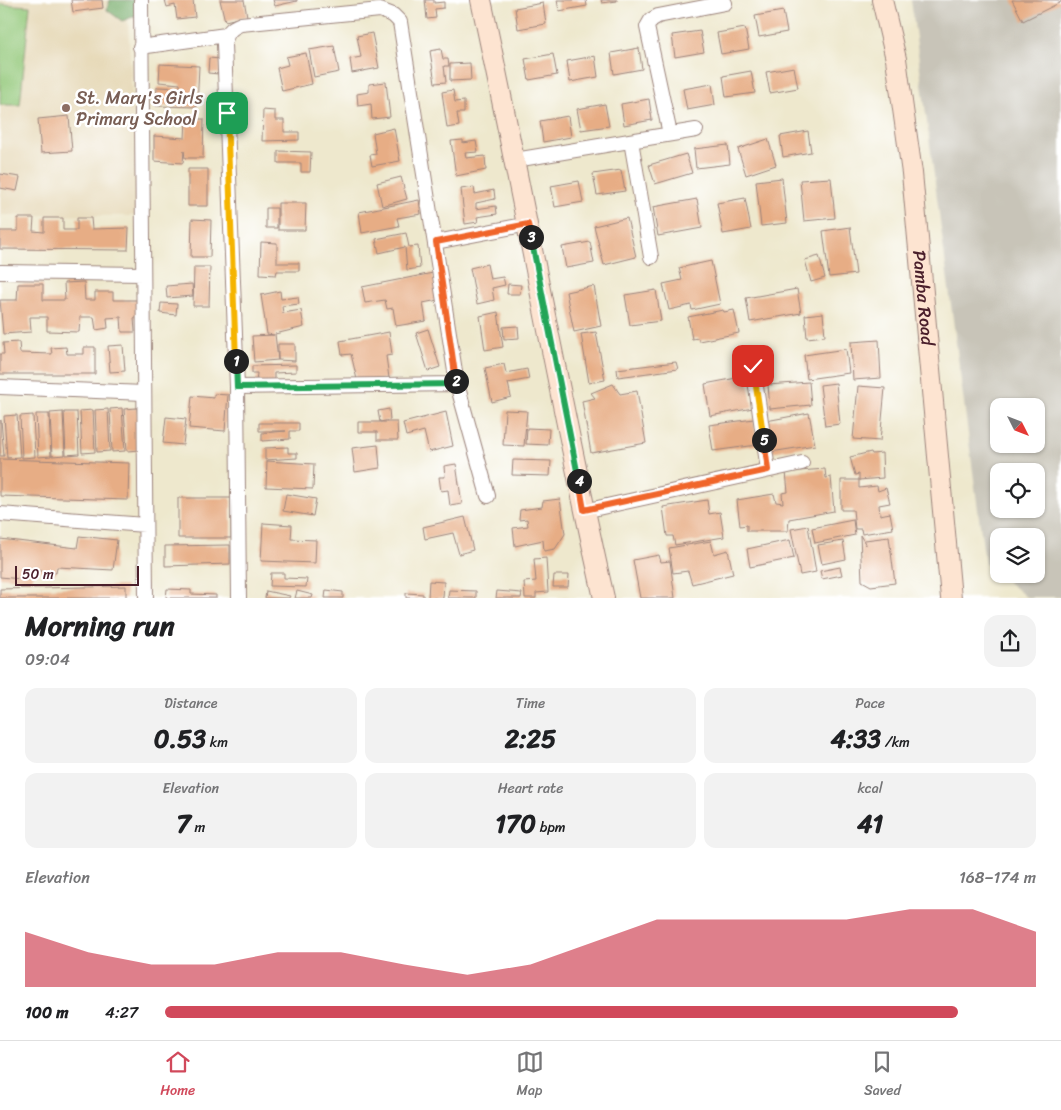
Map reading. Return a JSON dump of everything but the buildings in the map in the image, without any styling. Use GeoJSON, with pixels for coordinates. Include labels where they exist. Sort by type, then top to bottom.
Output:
{"type":"FeatureCollection","features":[{"type":"Feature","properties":{"kind":"street"},"geometry":{"type":"LineString","coordinates":[[141,0],[146,598]]}},
{"type":"Feature","properties":{"kind":"street"},"geometry":{"type":"LineString","coordinates":[[481,0],[528,224],[584,510],[604,598]]}},
{"type":"Feature","properties":{"kind":"street","name":"Pamba Road"},"geometry":{"type":"LineString","coordinates":[[882,0],[896,58],[912,173],[951,598]]}},
{"type":"Feature","properties":{"kind":"street"},"geometry":{"type":"LineString","coordinates":[[670,134],[648,27],[651,20],[658,16],[724,3]]}},
{"type":"Feature","properties":{"kind":"street"},"geometry":{"type":"LineString","coordinates":[[239,598],[237,387],[224,54],[226,35],[232,27],[241,24],[380,10],[393,15],[400,22],[457,384],[488,496]]}},
{"type":"Feature","properties":{"kind":"street"},"geometry":{"type":"LineString","coordinates":[[140,47],[226,35]]}},
{"type":"Feature","properties":{"kind":"street"},"geometry":{"type":"LineString","coordinates":[[515,160],[696,130]]}},
{"type":"Feature","properties":{"kind":"street"},"geometry":{"type":"LineString","coordinates":[[631,141],[651,257]]}},
{"type":"Feature","properties":{"kind":"street"},"geometry":{"type":"LineString","coordinates":[[436,242],[528,224]]}},
{"type":"Feature","properties":{"kind":"street"},"geometry":{"type":"LineString","coordinates":[[0,272],[144,274]]}},
{"type":"Feature","properties":{"kind":"street"},"geometry":{"type":"LineString","coordinates":[[753,366],[768,470]]}},
{"type":"Feature","properties":{"kind":"street"},"geometry":{"type":"LineString","coordinates":[[237,387],[457,384]]}},
{"type":"Feature","properties":{"kind":"street"},"geometry":{"type":"LineString","coordinates":[[0,387],[144,392]]}},
{"type":"Feature","properties":{"kind":"street"},"geometry":{"type":"LineString","coordinates":[[584,510],[802,463]]}},
{"type":"Feature","properties":{"kind":"street"},"geometry":{"type":"LineString","coordinates":[[0,514],[145,525]]}},
{"type":"Feature","properties":{"kind":"shaded area","name":"St. Mary's Girls Primary School"},"geometry":{"type":"Polygon","coordinates":[[[0,0],[127,0],[138,216],[0,215],[0,0]]]}},
{"type":"Feature","properties":{"kind":"shaded area"},"geometry":{"type":"Polygon","coordinates":[[[911,0],[1061,0],[1061,597],[1026,597],[1009,583],[1045,583],[1045,528],[990,528],[990,567],[985,563],[911,0]]]}},
{"type":"Feature","properties":{"kind":"green space"},"geometry":{"type":"Polygon","coordinates":[[[110,0],[136,0],[138,15],[122,21],[107,10],[110,0]]]}},
{"type":"Feature","properties":{"kind":"green space"},"geometry":{"type":"Polygon","coordinates":[[[0,4],[30,6],[20,105],[0,105],[0,4]]]}},
{"type":"Feature","properties":{"kind":"place","name":"St. Mary's Girls Primary School"},"geometry":{"type":"Point","coordinates":[66,108]}},
{"type":"Feature","properties":{"kind":"route"},"geometry":{"type":"LineString","coordinates":[[227,113],[237,387],[457,384],[436,242],[528,224],[584,510],[768,470],[753,366]]}}]}
